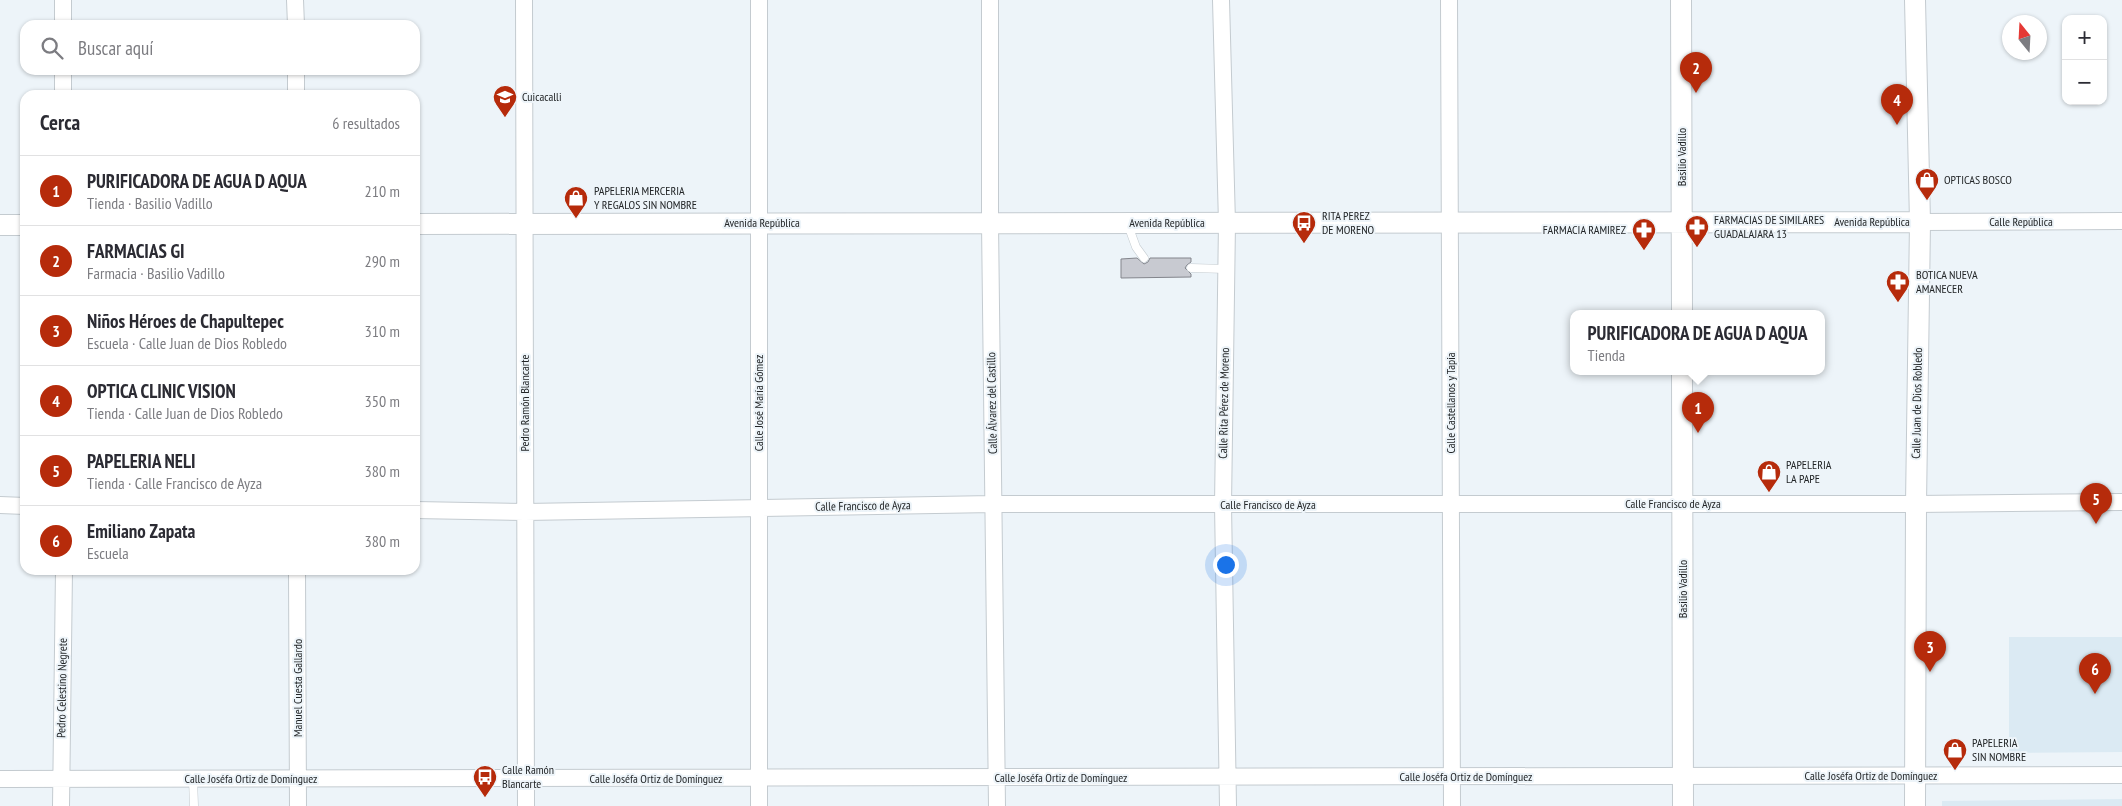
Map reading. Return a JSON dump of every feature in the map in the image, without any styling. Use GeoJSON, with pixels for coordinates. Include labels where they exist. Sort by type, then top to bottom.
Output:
{"type":"FeatureCollection","features":[{"type":"Feature","properties":{"kind":"street"},"geometry":{"type":"LineString","coordinates":[[63,0],[63,20]]}},
{"type":"Feature","properties":{"kind":"street"},"geometry":{"type":"LineString","coordinates":[[296,0],[296,20]]}},
{"type":"Feature","properties":{"kind":"street","name":"Pedro Ramón Blancarte"},"geometry":{"type":"LineString","coordinates":[[524,0],[526,806]]}},
{"type":"Feature","properties":{"kind":"street","name":"Calle José María Gómez"},"geometry":{"type":"LineString","coordinates":[[759,0],[759,806]]}},
{"type":"Feature","properties":{"kind":"street","name":"Calle Álvarez del Castillo"},"geometry":{"type":"LineString","coordinates":[[990,0],[990,223],[997,806]]}},
{"type":"Feature","properties":{"kind":"street","name":"Calle Rita Pérez de Moreno"},"geometry":{"type":"LineString","coordinates":[[1221,0],[1227,222],[1223,505],[1228,806]]}},
{"type":"Feature","properties":{"kind":"street","name":"Calle Castellanos y Tapia"},"geometry":{"type":"LineString","coordinates":[[1450,0],[1452,806]]}},
{"type":"Feature","properties":{"kind":"street","name":"Basilio Vadillo"},"geometry":{"type":"LineString","coordinates":[[1681,0],[1682,310]]}},
{"type":"Feature","properties":{"kind":"street","name":"Calle Juan de Dios Robledo"},"geometry":{"type":"LineString","coordinates":[[1915,0],[1920,222],[1916,504],[1915,806]]}},
{"type":"Feature","properties":{"kind":"street"},"geometry":{"type":"LineString","coordinates":[[63,75],[63,90]]}},
{"type":"Feature","properties":{"kind":"street"},"geometry":{"type":"LineString","coordinates":[[296,75],[296,90]]}},
{"type":"Feature","properties":{"kind":"street","name":"Calle República"},"geometry":{"type":"LineString","coordinates":[[1920,222],[2122,221]]}},
{"type":"Feature","properties":{"kind":"street","name":"Avenida República"},"geometry":{"type":"LineString","coordinates":[[420,224],[1920,222]]}},
{"type":"Feature","properties":{"kind":"street"},"geometry":{"type":"LineString","coordinates":[[0,225],[20,225]]}},
{"type":"Feature","properties":{"kind":"street","name":"Basilio Vadillo"},"geometry":{"type":"LineString","coordinates":[[1682,375],[1683,806]]}},
{"type":"Feature","properties":{"kind":"street","name":"Calle Francisco de Ayza"},"geometry":{"type":"LineString","coordinates":[[420,510],[525,512],[993,504],[1451,505],[2122,502]]}},
{"type":"Feature","properties":{"kind":"street"},"geometry":{"type":"LineString","coordinates":[[0,506],[20,506]]}},
{"type":"Feature","properties":{"kind":"street","name":"Pedro Celestino Negrete"},"geometry":{"type":"LineString","coordinates":[[61,806],[64,575]]}},
{"type":"Feature","properties":{"kind":"street","name":"Manuel Cuesta Gallardo"},"geometry":{"type":"LineString","coordinates":[[298,575],[298,806]]}},
{"type":"Feature","properties":{"kind":"street","name":"Calle Joséfa Ortiz de Domínguez"},"geometry":{"type":"LineString","coordinates":[[0,779],[2122,775]]}},
{"type":"Feature","properties":{"kind":"lane"},"geometry":{"type":"LineString","coordinates":[[1127,223],[1136,247],[1144,258]]}},
{"type":"Feature","properties":{"kind":"lane"},"geometry":{"type":"LineString","coordinates":[[1191,268],[1226,269]]}},
{"type":"Feature","properties":{"kind":"lane"},"geometry":{"type":"LineString","coordinates":[[194,779],[194,806]]}},
{"type":"Feature","properties":{"kind":"shaded area"},"geometry":{"type":"Polygon","coordinates":[[[2009,637],[2122,637],[2122,752],[2009,753],[2009,637]]]}},
{"type":"Feature","properties":{"kind":"shaded area"},"geometry":{"type":"Polygon","coordinates":[[[2122,799],[2122,806],[1942,806],[1942,801],[2122,799]]]}},
{"type":"Feature","properties":{"kind":"building"},"geometry":{"type":"Polygon","coordinates":[[[1137,258],[1144,264],[1150,258],[1191,258],[1191,262],[1185,268],[1191,274],[1191,277],[1121,278],[1121,259],[1137,258]]]}},
{"type":"Feature","properties":{"kind":"place","name":"FARMACIAS GI"},"geometry":{"type":"Point","coordinates":[1696,93]}},
{"type":"Feature","properties":{"kind":"place","name":"Cuicacalli"},"geometry":{"type":"Point","coordinates":[505,118]}},
{"type":"Feature","properties":{"kind":"place","name":"OPTICA CLINIC VISION"},"geometry":{"type":"Point","coordinates":[1897,125]}},
{"type":"Feature","properties":{"kind":"place","name":"OPTICAS BOSCO"},"geometry":{"type":"Point","coordinates":[1927,201]}},
{"type":"Feature","properties":{"kind":"place","name":"PAPELERIA MERCERIA Y REGALOS SIN NOMBRE"},"geometry":{"type":"Point","coordinates":[576,219]}},
{"type":"Feature","properties":{"kind":"place","name":"RITA PEREZ DE MORENO"},"geometry":{"type":"Point","coordinates":[1304,244]}},
{"type":"Feature","properties":{"kind":"place","name":"FARMACIAS DE SIMILARES GUADALAJARA 13"},"geometry":{"type":"Point","coordinates":[1697,248]}},
{"type":"Feature","properties":{"kind":"place","name":"FARMACIA RAMIREZ"},"geometry":{"type":"Point","coordinates":[1644,251]}},
{"type":"Feature","properties":{"kind":"place","name":"BOTICA NUEVA AMANECER"},"geometry":{"type":"Point","coordinates":[1898,303]}},
{"type":"Feature","properties":{"kind":"place","name":"PURIFICADORA DE AGUA D AQUA"},"geometry":{"type":"Point","coordinates":[1698,433]}},
{"type":"Feature","properties":{"kind":"place","name":"PAPELERIA LA PAPE"},"geometry":{"type":"Point","coordinates":[1769,493]}},
{"type":"Feature","properties":{"kind":"place","name":"PAPELERIA NELI"},"geometry":{"type":"Point","coordinates":[2096,524]}},
{"type":"Feature","properties":{"kind":"place","name":"Niños Héroes de Chapultepec"},"geometry":{"type":"Point","coordinates":[1930,672]}},
{"type":"Feature","properties":{"kind":"place","name":"Emiliano Zapata"},"geometry":{"type":"Point","coordinates":[2095,694]}},
{"type":"Feature","properties":{"kind":"place","name":"PAPELERIA SIN NOMBRE"},"geometry":{"type":"Point","coordinates":[1955,771]}},
{"type":"Feature","properties":{"kind":"place","name":"Calle Ramón Blancarte"},"geometry":{"type":"Point","coordinates":[485,798]}}]}
